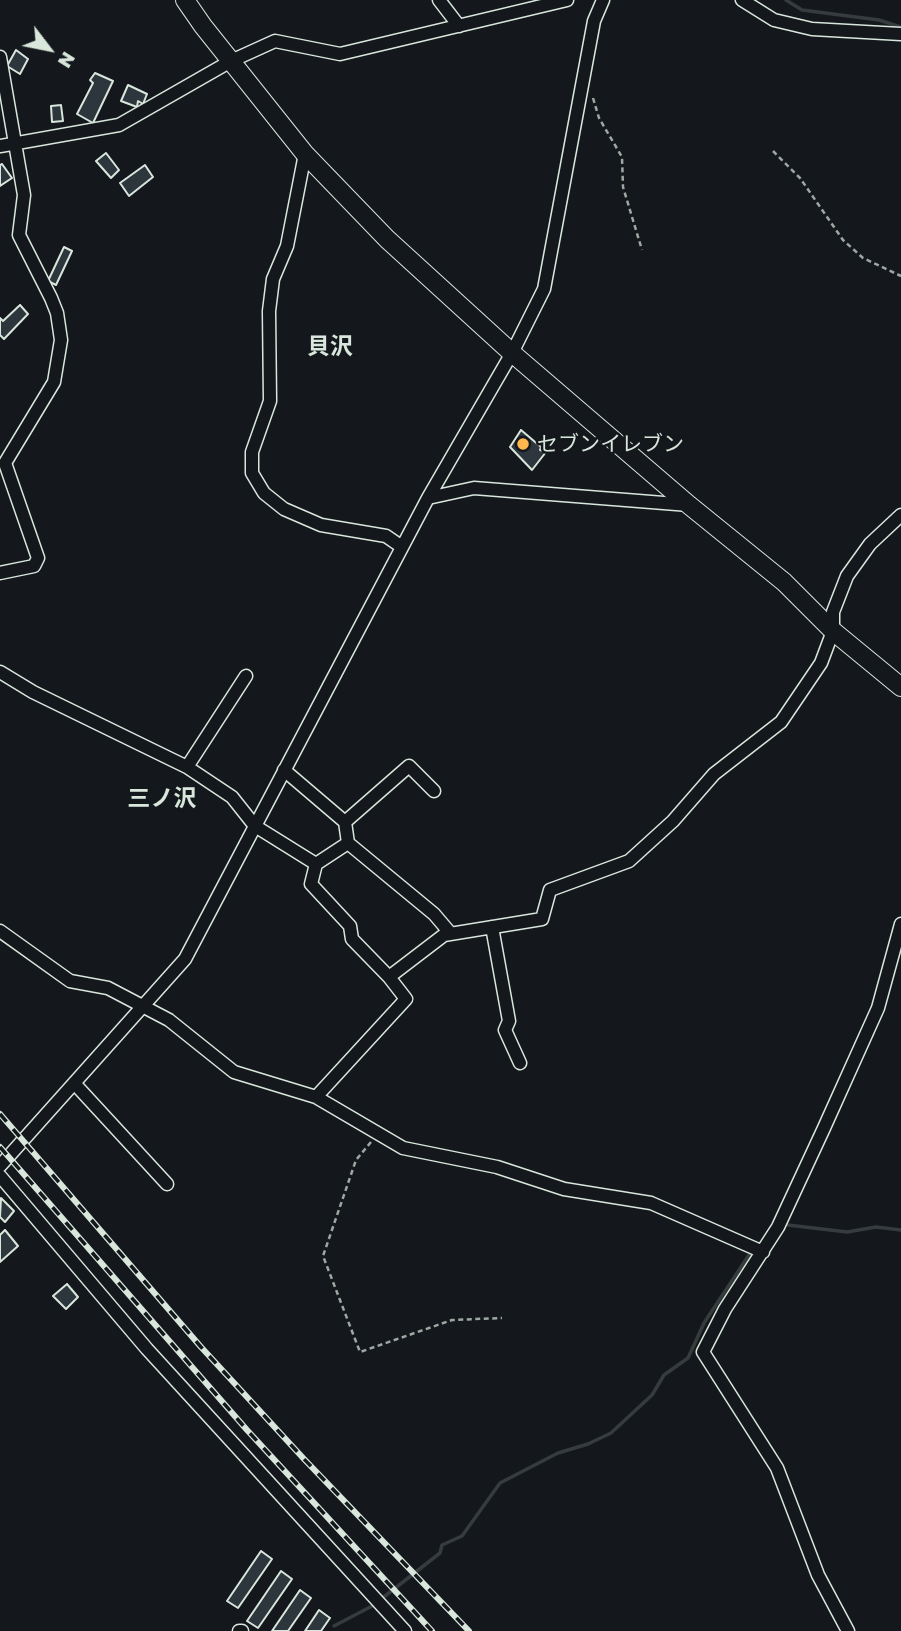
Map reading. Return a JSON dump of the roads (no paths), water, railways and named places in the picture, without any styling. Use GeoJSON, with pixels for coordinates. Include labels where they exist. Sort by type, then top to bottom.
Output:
{"type":"FeatureCollection","features":[{"type":"Feature","properties":{"kind":"street"},"geometry":{"type":"LineString","coordinates":[[186,0],[305,154],[387,239],[512,354],[784,582],[832,631],[901,687]]}},
{"type":"Feature","properties":{"kind":"street"},"geometry":{"type":"LineString","coordinates":[[439,0],[459,26]]}},
{"type":"Feature","properties":{"kind":"street"},"geometry":{"type":"LineString","coordinates":[[0,145],[119,125],[231,61],[275,41],[340,54],[567,0]]}},
{"type":"Feature","properties":{"kind":"street"},"geometry":{"type":"LineString","coordinates":[[0,1166],[185,959],[428,498],[512,354],[544,289],[594,20],[603,0]]}},
{"type":"Feature","properties":{"kind":"street"},"geometry":{"type":"LineString","coordinates":[[742,0],[774,20],[812,29],[901,34]]}},
{"type":"Feature","properties":{"kind":"street"},"geometry":{"type":"LineString","coordinates":[[0,57],[24,195],[19,235],[57,313],[61,340],[54,382],[5,463],[38,558],[34,566],[0,573]]}},
{"type":"Feature","properties":{"kind":"street"},"geometry":{"type":"LineString","coordinates":[[305,154],[287,246],[273,279],[269,311],[270,401],[252,452],[252,473],[264,493],[284,509],[321,525],[386,536],[402,547]]}},
{"type":"Feature","properties":{"kind":"street"},"geometry":{"type":"LineString","coordinates":[[428,498],[474,488],[689,505]]}},
{"type":"Feature","properties":{"kind":"street"},"geometry":{"type":"LineString","coordinates":[[389,977],[444,935],[542,919],[550,890],[628,861],[673,821],[714,774],[781,722],[821,663],[832,631],[833,612],[847,576],[870,544],[901,516]]}},
{"type":"Feature","properties":{"kind":"street"},"geometry":{"type":"LineString","coordinates":[[0,672],[33,692],[187,767],[232,797],[255,826],[317,864]]}},
{"type":"Feature","properties":{"kind":"street"},"geometry":{"type":"LineString","coordinates":[[187,767],[246,676]]}},
{"type":"Feature","properties":{"kind":"street"},"geometry":{"type":"LineString","coordinates":[[345,822],[409,766],[434,791]]}},
{"type":"Feature","properties":{"kind":"street"},"geometry":{"type":"LineString","coordinates":[[284,770],[345,822],[348,843],[434,914],[451,934]]}},
{"type":"Feature","properties":{"kind":"street"},"geometry":{"type":"LineString","coordinates":[[316,1097],[406,999],[352,939],[350,926],[311,884],[317,864],[348,843]]}},
{"type":"Feature","properties":{"kind":"street"},"geometry":{"type":"LineString","coordinates":[[848,1631],[818,1575],[778,1468],[703,1352],[725,1310],[778,1227],[878,1008],[901,924]]}},
{"type":"Feature","properties":{"kind":"street"},"geometry":{"type":"LineString","coordinates":[[492,928],[509,1021],[505,1030],[520,1063]]}},
{"type":"Feature","properties":{"kind":"street"},"geometry":{"type":"LineString","coordinates":[[0,931],[70,981],[108,988],[169,1020],[234,1072],[316,1097],[403,1147],[497,1167],[564,1189],[651,1203],[763,1252]]}},
{"type":"Feature","properties":{"kind":"street"},"geometry":{"type":"LineString","coordinates":[[74,1083],[167,1184]]}},
{"type":"Feature","properties":{"kind":"street"},"geometry":{"type":"LineString","coordinates":[[0,1176],[147,1349],[405,1631]]}},
{"type":"Feature","properties":{"kind":"waterway"},"geometry":{"type":"LineString","coordinates":[[786,0],[802,10],[879,20],[901,27]]}},
{"type":"Feature","properties":{"kind":"waterway"},"geometry":{"type":"LineString","coordinates":[[788,1225],[847,1232],[876,1227],[901,1230]]}},
{"type":"Feature","properties":{"kind":"waterway"},"geometry":{"type":"LineString","coordinates":[[380,1600],[440,1553],[442,1545],[462,1536],[500,1483],[558,1453],[588,1444],[611,1433],[652,1395],[664,1375],[688,1358],[704,1323],[751,1252]]}},
{"type":"Feature","properties":{"kind":"waterway"},"geometry":{"type":"LineString","coordinates":[[334,1626],[374,1605]]}},
{"type":"Feature","properties":{"kind":"railway"},"geometry":{"type":"LineString","coordinates":[[0,1114],[201,1347],[469,1631]]}},
{"type":"Feature","properties":{"kind":"railway"},"geometry":{"type":"LineString","coordinates":[[0,1147],[247,1430],[432,1631]]}},
{"type":"Feature","properties":{"kind":"place","name":"セブンイレブン"},"geometry":{"type":"Point","coordinates":[523,444]}},
{"type":"Feature","properties":{"kind":"district","name":"貝沢"},"geometry":{"type":"Point","coordinates":[330,347]}},
{"type":"Feature","properties":{"kind":"district","name":"三ノ沢"},"geometry":{"type":"Point","coordinates":[162,799]}}]}
